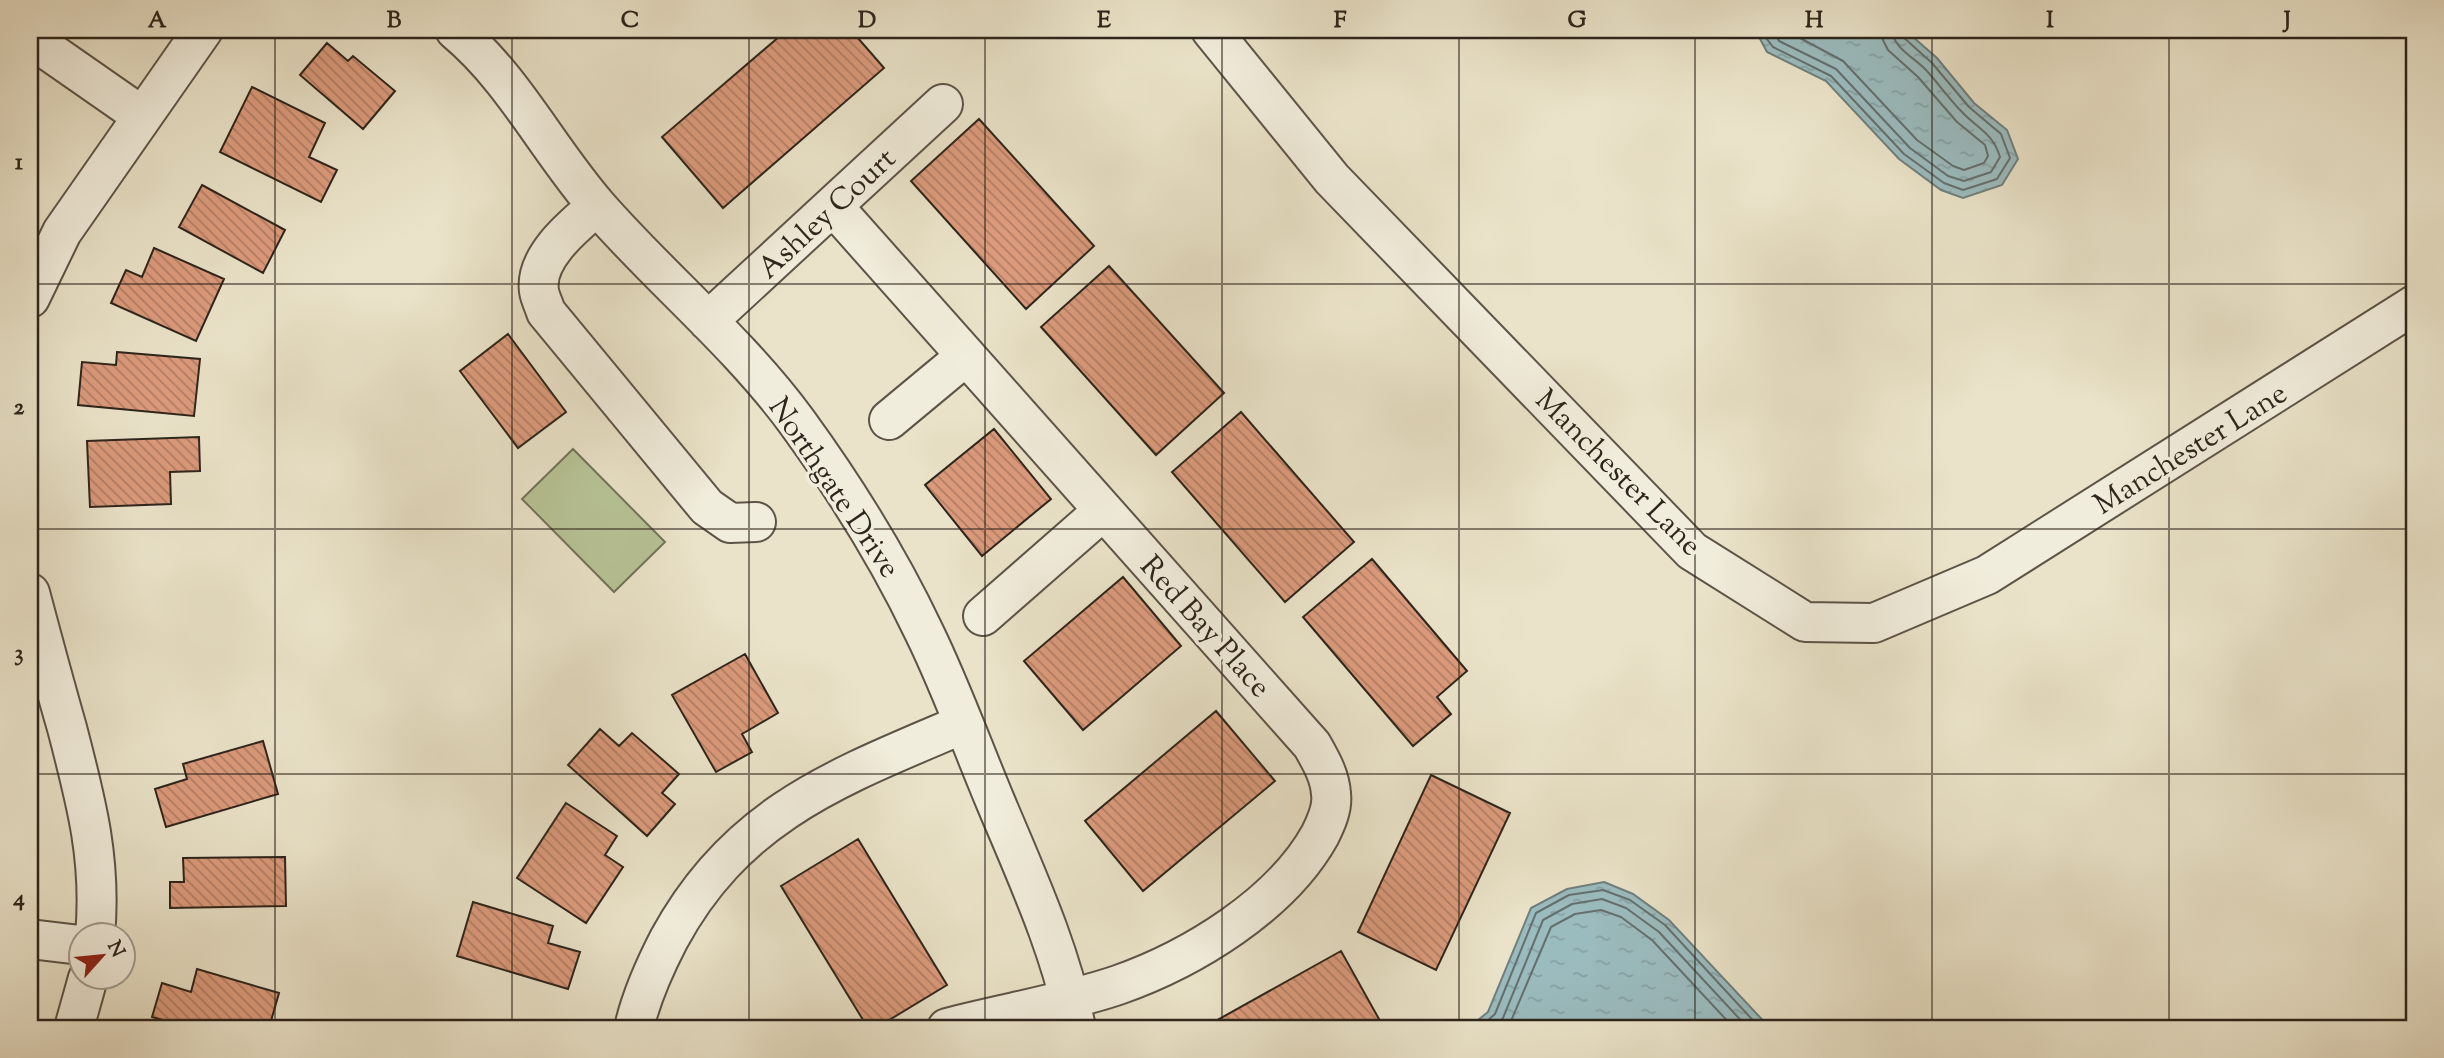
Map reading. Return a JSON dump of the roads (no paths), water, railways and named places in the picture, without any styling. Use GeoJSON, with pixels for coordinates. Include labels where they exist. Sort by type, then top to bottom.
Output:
{"type":"FeatureCollection","features":[{"type":"Feature","properties":{"kind":"street"},"geometry":{"type":"LineString","coordinates":[[30,298],[62,232],[203,30]]}},
{"type":"Feature","properties":{"kind":"street","name":"Northgate Drive"},"geometry":{"type":"LineString","coordinates":[[455,30],[492,66],[597,206],[755,371],[796,420],[866,526],[899,581],[926,634],[1041,911],[1074,1013]]}},
{"type":"Feature","properties":{"kind":"street","name":"Manchester Lane"},"geometry":{"type":"LineString","coordinates":[[1211,30],[1332,178],[1692,551],[1805,622],[1874,622],[1987,575],[2414,305]]}},
{"type":"Feature","properties":{"kind":"street"},"geometry":{"type":"LineString","coordinates":[[30,38],[142,116]]}},
{"type":"Feature","properties":{"kind":"street","name":"Ashley Court"},"geometry":{"type":"LineString","coordinates":[[708,321],[943,104]]}},
{"type":"Feature","properties":{"kind":"street"},"geometry":{"type":"LineString","coordinates":[[597,206],[560,238],[544,266],[538,289],[546,312],[707,507],[730,523],[756,522]]}},
{"type":"Feature","properties":{"kind":"street","name":"Red Bay Place"},"geometry":{"type":"LineString","coordinates":[[834,206],[1312,745],[1326,770],[1332,796],[1326,823],[1311,850],[1291,876],[1253,909],[1197,948],[1166,965],[1117,985],[1074,1013],[947,1028]]}},
{"type":"Feature","properties":{"kind":"street"},"geometry":{"type":"LineString","coordinates":[[889,420],[966,356]]}},
{"type":"Feature","properties":{"kind":"street"},"geometry":{"type":"LineString","coordinates":[[983,616],[1103,511]]}},
{"type":"Feature","properties":{"kind":"street"},"geometry":{"type":"LineString","coordinates":[[30,593],[86,803],[97,875],[96,922]]}},
{"type":"Feature","properties":{"kind":"street"},"geometry":{"type":"LineString","coordinates":[[634,1028],[639,1004],[660,955],[681,916],[702,885],[730,854],[766,822],[808,795],[848,774],[962,724]]}},
{"type":"Feature","properties":{"kind":"street"},"geometry":{"type":"LineString","coordinates":[[30,939],[66,943]]}},
{"type":"Feature","properties":{"kind":"street"},"geometry":{"type":"LineString","coordinates":[[74,1028],[84,992]]}},
{"type":"Feature","properties":{"kind":"water"},"geometry":{"type":"Polygon","coordinates":[[[1749,30],[1905,30],[1937,58],[1974,103],[2007,130],[2018,159],[2002,185],[1963,198],[1941,190],[1899,159],[1826,81],[1767,52],[1759,37],[1749,30]]]}},
{"type":"Feature","properties":{"kind":"water"},"geometry":{"type":"Polygon","coordinates":[[[1604,882],[1633,894],[1669,920],[1770,1028],[1468,1028],[1488,1012],[1531,908],[1567,889],[1604,882]]]}}]}
